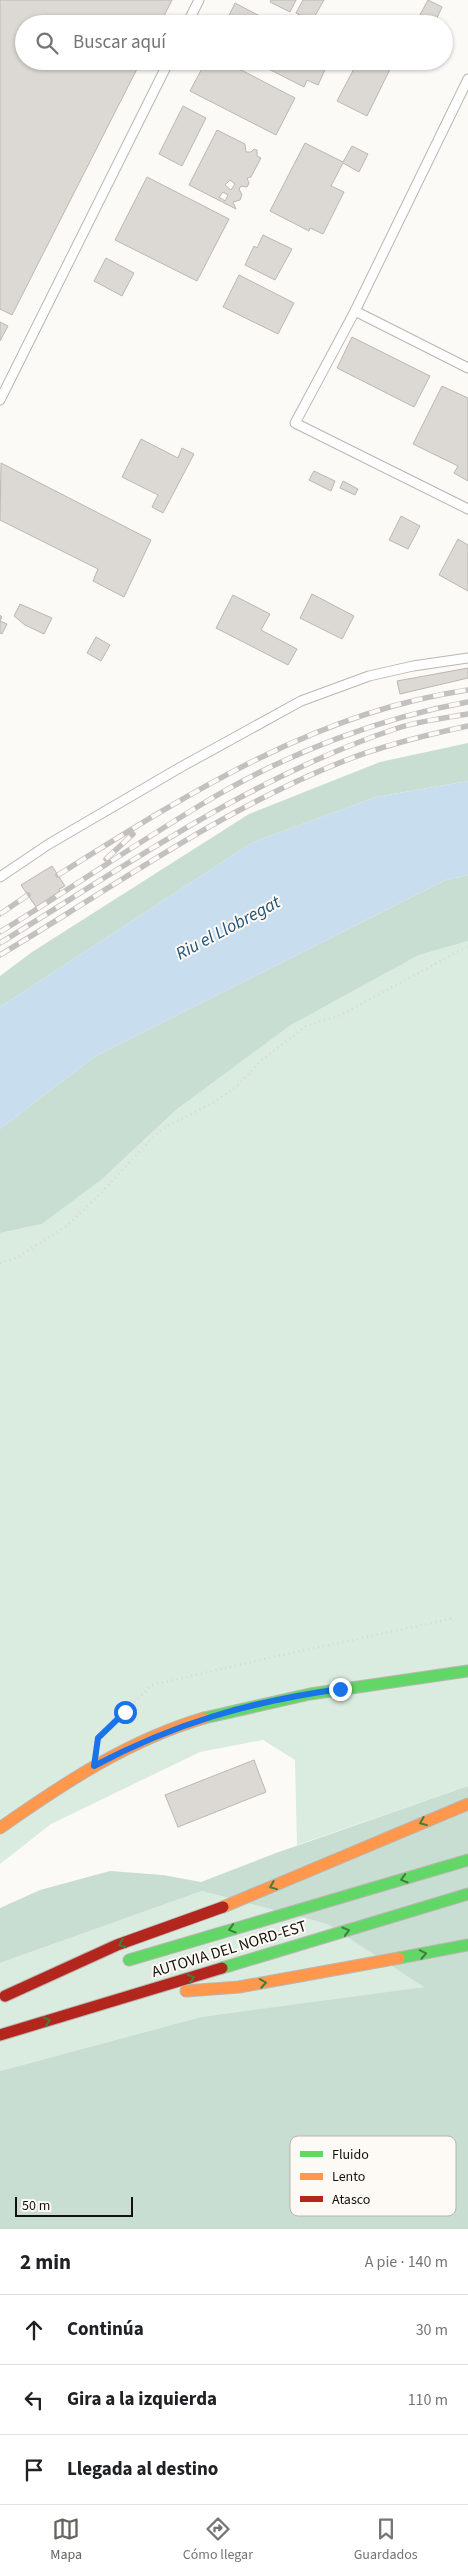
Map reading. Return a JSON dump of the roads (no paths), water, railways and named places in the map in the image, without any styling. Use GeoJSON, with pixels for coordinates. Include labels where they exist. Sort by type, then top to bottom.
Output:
{"type":"FeatureCollection","features":[{"type":"Feature","properties":{"kind":"main road"},"geometry":{"type":"LineString","coordinates":[[0,1828],[47,1795],[94,1766],[155,1736],[243,1707],[305,1694],[468,1671]]}},
{"type":"Feature","properties":{"kind":"main road"},"geometry":{"type":"LineString","coordinates":[[2,1997],[118,1945],[182,1923],[294,1878],[468,1804]]}},
{"type":"Feature","properties":{"kind":"main road","name":"AUTOVIA DEL NORD-EST"},"geometry":{"type":"LineString","coordinates":[[118,1963],[468,1860]]}},
{"type":"Feature","properties":{"kind":"main road","name":"AUTOVIA DEL NORD-EST"},"geometry":{"type":"LineString","coordinates":[[0,2035],[468,1894]]}},
{"type":"Feature","properties":{"kind":"main road"},"geometry":{"type":"LineString","coordinates":[[127,1997],[239,1986],[468,1946]]}},
{"type":"Feature","properties":{"kind":"main road"},"geometry":{"type":"LineString","coordinates":[[2,1997],[90,1971]]}},
{"type":"Feature","properties":{"kind":"lane"},"geometry":{"type":"LineString","coordinates":[[191,15],[198,0]]}},
{"type":"Feature","properties":{"kind":"lane"},"geometry":{"type":"LineString","coordinates":[[0,400],[165,70]]}},
{"type":"Feature","properties":{"kind":"lane"},"geometry":{"type":"LineString","coordinates":[[467,84],[354,311],[295,423],[468,507]]}},
{"type":"Feature","properties":{"kind":"lane"},"geometry":{"type":"LineString","coordinates":[[354,311],[468,368]]}},
{"type":"Feature","properties":{"kind":"lane"},"geometry":{"type":"LineString","coordinates":[[0,877],[49,844],[164,776],[301,701],[369,676],[413,666],[468,658]]}},
{"type":"Feature","properties":{"kind":"water","name":"Riu el Llobregat"},"geometry":{"type":"Polygon","coordinates":[[[468,781],[468,875],[446,880],[94,1057],[0,1129],[0,1007],[253,842],[376,797],[468,781]]]}},
{"type":"Feature","properties":{"kind":"railway"},"geometry":{"type":"LineString","coordinates":[[58,875],[204,787],[305,737],[358,717],[412,701],[468,690]]}},
{"type":"Feature","properties":{"kind":"railway"},"geometry":{"type":"LineString","coordinates":[[0,932],[187,813],[274,765],[369,727],[402,717],[468,702]]}},
{"type":"Feature","properties":{"kind":"railway"},"geometry":{"type":"LineString","coordinates":[[0,943],[193,824],[242,796],[293,771],[345,748],[398,728],[468,714]]}},
{"type":"Feature","properties":{"kind":"railway"},"geometry":{"type":"LineString","coordinates":[[0,955],[168,851],[255,802],[299,780],[374,750],[468,726]]}},
{"type":"Feature","properties":{"kind":"railway"},"geometry":{"type":"LineString","coordinates":[[106,859],[133,834]]}},
{"type":"Feature","properties":{"kind":"railway"},"geometry":{"type":"LineString","coordinates":[[0,914],[28,895]]}}]}
